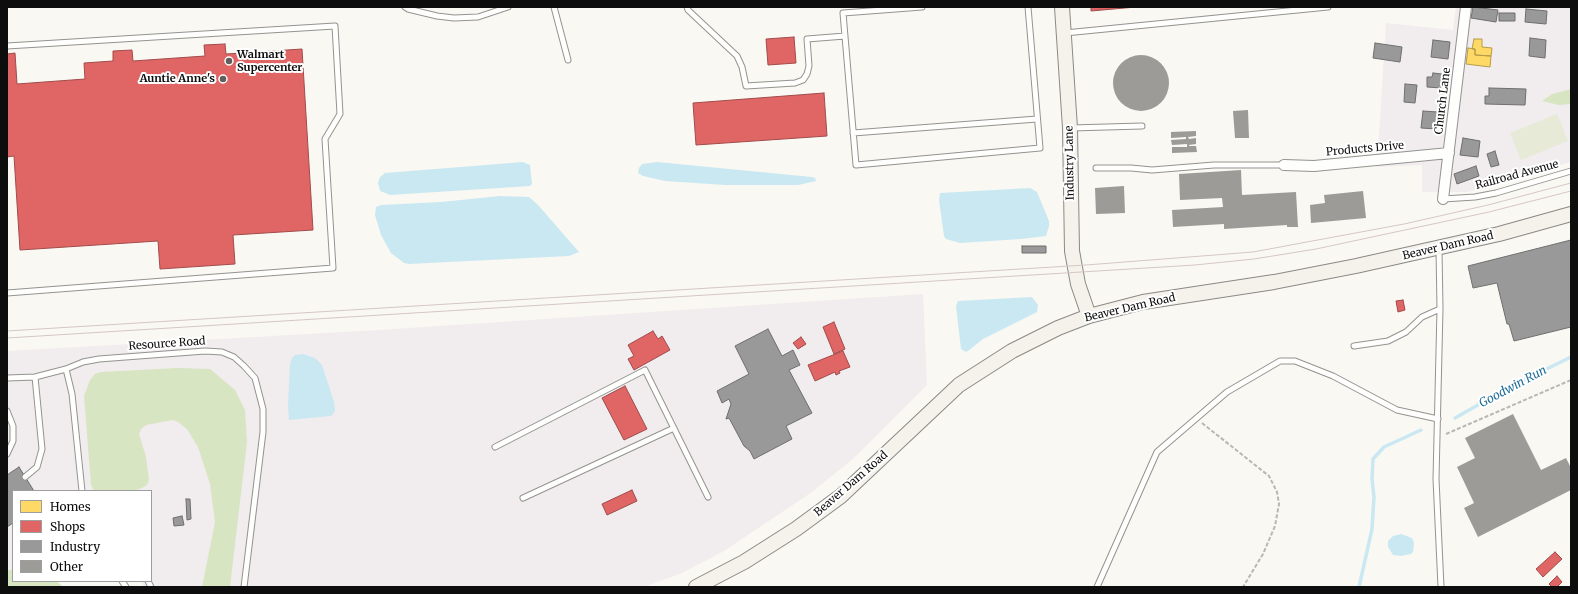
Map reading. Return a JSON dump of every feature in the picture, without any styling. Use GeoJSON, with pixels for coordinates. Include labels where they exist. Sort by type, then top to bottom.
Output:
{"type":"FeatureCollection","features":[{"type":"Feature","properties":{"kind":"main road","name":"Industry Lane"},"geometry":{"type":"LineString","coordinates":[[1062,7],[1070,128],[1072,251],[1078,284],[1089,316]]}},
{"type":"Feature","properties":{"kind":"main road","name":"Beaver Dam Road"},"geometry":{"type":"LineString","coordinates":[[696,587],[771,546],[820,512],[865,474],[940,402],[985,368],[1036,338],[1089,316],[1143,302],[1317,274],[1439,248],[1571,214]]}},
{"type":"Feature","properties":{"kind":"street","name":"Church Lane"},"geometry":{"type":"LineString","coordinates":[[1443,199],[1466,7]]}},
{"type":"Feature","properties":{"kind":"street","name":"Products Drive"},"geometry":{"type":"LineString","coordinates":[[1284,164],[1314,166],[1449,153]]}},
{"type":"Feature","properties":{"kind":"lane"},"geometry":{"type":"LineString","coordinates":[[405,7],[437,16],[454,18],[478,17],[508,7]]}},
{"type":"Feature","properties":{"kind":"lane"},"geometry":{"type":"LineString","coordinates":[[554,7],[568,60]]}},
{"type":"Feature","properties":{"kind":"lane"},"geometry":{"type":"LineString","coordinates":[[686,7],[737,56],[742,67],[746,86],[795,83],[803,80],[807,74],[809,66],[807,39],[845,36]]}},
{"type":"Feature","properties":{"kind":"lane"},"geometry":{"type":"LineString","coordinates":[[922,7],[843,13],[856,165],[1040,148],[1028,7]]}},
{"type":"Feature","properties":{"kind":"lane"},"geometry":{"type":"LineString","coordinates":[[1064,33],[1328,7]]}},
{"type":"Feature","properties":{"kind":"lane"},"geometry":{"type":"LineString","coordinates":[[7,46],[335,26],[340,114],[325,139],[333,268],[7,293]]}},
{"type":"Feature","properties":{"kind":"lane"},"geometry":{"type":"LineString","coordinates":[[853,133],[1037,119]]}},
{"type":"Feature","properties":{"kind":"lane"},"geometry":{"type":"LineString","coordinates":[[1070,128],[1142,126]]}},
{"type":"Feature","properties":{"kind":"lane"},"geometry":{"type":"LineString","coordinates":[[1096,168],[1131,168],[1152,170],[1214,165],[1284,164]]}},
{"type":"Feature","properties":{"kind":"lane","name":"Railroad Avenue"},"geometry":{"type":"LineString","coordinates":[[1443,199],[1475,197],[1496,193],[1571,171]]}},
{"type":"Feature","properties":{"kind":"lane"},"geometry":{"type":"LineString","coordinates":[[1439,248],[1440,310],[1436,479],[1441,587]]}},
{"type":"Feature","properties":{"kind":"lane"},"geometry":{"type":"LineString","coordinates":[[1354,346],[1388,340],[1406,332],[1422,317],[1440,310]]}},
{"type":"Feature","properties":{"kind":"lane","name":"Resource Road"},"geometry":{"type":"LineString","coordinates":[[7,378],[35,377],[66,369],[83,362],[99,359],[205,351],[222,352],[234,357],[255,378],[263,409],[263,432],[244,587]]}},
{"type":"Feature","properties":{"kind":"lane"},"geometry":{"type":"LineString","coordinates":[[1097,587],[1157,452],[1227,392],[1280,361],[1295,361],[1333,376],[1396,410],[1438,419]]}},
{"type":"Feature","properties":{"kind":"lane"},"geometry":{"type":"LineString","coordinates":[[66,369],[72,394],[82,490]]}},
{"type":"Feature","properties":{"kind":"lane"},"geometry":{"type":"LineString","coordinates":[[495,447],[645,370],[708,497]]}},
{"type":"Feature","properties":{"kind":"lane"},"geometry":{"type":"LineString","coordinates":[[25,478],[37,466],[42,449],[35,377]]}},
{"type":"Feature","properties":{"kind":"lane"},"geometry":{"type":"LineString","coordinates":[[7,411],[13,426],[13,441],[7,454]]}},
{"type":"Feature","properties":{"kind":"lane"},"geometry":{"type":"LineString","coordinates":[[523,498],[674,428]]}},
{"type":"Feature","properties":{"kind":"path"},"geometry":{"type":"LineString","coordinates":[[1438,437],[1571,380]]}},
{"type":"Feature","properties":{"kind":"path"},"geometry":{"type":"LineString","coordinates":[[1196,418],[1269,476],[1277,492],[1279,504],[1275,526],[1263,554],[1243,587]]}},
{"type":"Feature","properties":{"kind":"shaded area"},"geometry":{"type":"Polygon","coordinates":[[[1456,7],[1571,7],[1571,162],[1468,192],[1422,192],[1422,165],[1377,167],[1386,23],[1453,30],[1456,7]]]}},
{"type":"Feature","properties":{"kind":"shaded area"},"geometry":{"type":"Polygon","coordinates":[[[923,294],[927,385],[854,458],[812,492],[724,551],[682,573],[644,587],[144,587],[142,582],[152,582],[152,490],[12,490],[12,569],[7,571],[7,351],[379,330],[923,294]]]}},
{"type":"Feature","properties":{"kind":"green space"},"geometry":{"type":"Polygon","coordinates":[[[1571,89],[1571,104],[1559,105],[1542,101],[1552,94],[1571,89]]]}},
{"type":"Feature","properties":{"kind":"green space"},"geometry":{"type":"Polygon","coordinates":[[[1557,114],[1568,141],[1521,160],[1510,133],[1557,114]]]}},
{"type":"Feature","properties":{"kind":"green space"},"geometry":{"type":"Polygon","coordinates":[[[177,368],[210,369],[235,390],[245,410],[247,442],[230,587],[202,587],[215,522],[210,484],[198,447],[187,429],[178,422],[173,420],[146,425],[141,429],[139,434],[146,457],[149,480],[147,485],[136,490],[94,490],[91,485],[84,396],[90,380],[95,374],[101,372],[177,368]]]}},
{"type":"Feature","properties":{"kind":"green space"},"geometry":{"type":"Polygon","coordinates":[[[12,569],[12,582],[58,582],[63,587],[7,587],[7,571],[12,569]]]}},
{"type":"Feature","properties":{"kind":"water"},"geometry":{"type":"Polygon","coordinates":[[[523,162],[530,165],[532,184],[530,186],[390,195],[380,191],[378,183],[380,177],[385,173],[523,162]]]}},
{"type":"Feature","properties":{"kind":"water"},"geometry":{"type":"Polygon","coordinates":[[[657,162],[812,177],[815,178],[816,181],[798,185],[725,185],[665,181],[643,176],[638,173],[642,164],[657,162]]]}},
{"type":"Feature","properties":{"kind":"water"},"geometry":{"type":"Polygon","coordinates":[[[1030,188],[1037,192],[1049,221],[1046,236],[960,243],[946,239],[944,236],[939,200],[940,193],[1030,188]]]}},
{"type":"Feature","properties":{"kind":"water"},"geometry":{"type":"Polygon","coordinates":[[[500,196],[529,197],[538,205],[579,252],[569,256],[409,264],[404,263],[391,253],[381,235],[375,215],[376,207],[381,205],[441,202],[500,196]]]}},
{"type":"Feature","properties":{"kind":"water"},"geometry":{"type":"Polygon","coordinates":[[[1032,297],[1038,305],[1037,312],[983,339],[966,352],[961,349],[956,306],[958,301],[1032,297]]]}},
{"type":"Feature","properties":{"kind":"water"},"geometry":{"type":"Polygon","coordinates":[[[303,354],[315,358],[322,365],[334,402],[335,411],[331,416],[289,420],[288,405],[290,364],[295,355],[303,354]]]}},
{"type":"Feature","properties":{"kind":"water"},"geometry":{"type":"Polygon","coordinates":[[[1401,534],[1412,538],[1414,543],[1413,552],[1411,554],[1401,556],[1393,555],[1388,547],[1388,541],[1393,536],[1401,534]]]}},
{"type":"Feature","properties":{"kind":"building: Homes"},"geometry":{"type":"Polygon","coordinates":[[[1474,39],[1482,39],[1482,47],[1492,48],[1491,56],[1475,55],[1475,49],[1472,49],[1474,39]]]}},
{"type":"Feature","properties":{"kind":"building: Homes"},"geometry":{"type":"Polygon","coordinates":[[[1468,48],[1475,49],[1475,55],[1491,56],[1490,67],[1466,64],[1468,48]]]}},
{"type":"Feature","properties":{"kind":"building: Shops"},"geometry":{"type":"Polygon","coordinates":[[[1091,7],[1136,7],[1091,11],[1091,7]]]}},
{"type":"Feature","properties":{"kind":"building: Shops"},"geometry":{"type":"Polygon","coordinates":[[[794,37],[796,63],[768,65],[766,39],[794,37]]]}},
{"type":"Feature","properties":{"kind":"building: Shops"},"geometry":{"type":"Polygon","coordinates":[[[225,44],[226,54],[302,49],[313,230],[233,235],[235,264],[160,269],[158,241],[20,250],[14,156],[7,157],[7,54],[15,53],[17,84],[85,79],[84,63],[113,61],[113,51],[132,50],[133,61],[205,56],[204,45],[225,44]]]}},
{"type":"Feature","properties":{"kind":"building: Shops"},"geometry":{"type":"Polygon","coordinates":[[[824,93],[827,136],[696,145],[693,103],[824,93]]]}},
{"type":"Feature","properties":{"kind":"building: Shops"},"geometry":{"type":"Polygon","coordinates":[[[1403,300],[1405,310],[1398,312],[1396,301],[1403,300]]]}},
{"type":"Feature","properties":{"kind":"building: Shops"},"geometry":{"type":"Polygon","coordinates":[[[834,322],[845,349],[834,354],[823,327],[834,322]]]}},
{"type":"Feature","properties":{"kind":"building: Shops"},"geometry":{"type":"Polygon","coordinates":[[[653,331],[658,339],[662,336],[670,350],[634,370],[628,359],[634,356],[628,345],[653,331]]]}},
{"type":"Feature","properties":{"kind":"building: Shops"},"geometry":{"type":"Polygon","coordinates":[[[801,337],[806,344],[798,349],[793,343],[801,337]]]}},
{"type":"Feature","properties":{"kind":"building: Shops"},"geometry":{"type":"Polygon","coordinates":[[[843,351],[850,367],[839,371],[840,373],[836,375],[835,372],[815,381],[808,365],[843,351]]]}},
{"type":"Feature","properties":{"kind":"building: Shops"},"geometry":{"type":"Polygon","coordinates":[[[625,386],[647,429],[624,440],[602,398],[625,386]]]}},
{"type":"Feature","properties":{"kind":"building: Shops"},"geometry":{"type":"Polygon","coordinates":[[[632,490],[637,501],[607,515],[602,504],[632,490]]]}},
{"type":"Feature","properties":{"kind":"building: Shops"},"geometry":{"type":"Polygon","coordinates":[[[1555,552],[1562,559],[1543,577],[1536,569],[1555,552]]]}},
{"type":"Feature","properties":{"kind":"building: Shops"},"geometry":{"type":"Polygon","coordinates":[[[1557,576],[1562,582],[1557,587],[1552,587],[1549,584],[1557,576]]]}},
{"type":"Feature","properties":{"kind":"building: Industry"},"geometry":{"type":"Polygon","coordinates":[[[1473,7],[1498,10],[1496,22],[1471,18],[1473,7]]]}},
{"type":"Feature","properties":{"kind":"building: Industry"},"geometry":{"type":"Polygon","coordinates":[[[1526,9],[1547,11],[1546,24],[1525,22],[1526,9]]]}},
{"type":"Feature","properties":{"kind":"building: Industry"},"geometry":{"type":"Polygon","coordinates":[[[1499,13],[1515,13],[1515,21],[1499,21],[1499,13]]]}},
{"type":"Feature","properties":{"kind":"building: Industry"},"geometry":{"type":"Polygon","coordinates":[[[1530,38],[1546,40],[1545,58],[1529,56],[1530,38]]]}},
{"type":"Feature","properties":{"kind":"building: Industry"},"geometry":{"type":"Polygon","coordinates":[[[1433,40],[1450,42],[1448,59],[1431,57],[1433,40]]]}},
{"type":"Feature","properties":{"kind":"building: Industry"},"geometry":{"type":"Polygon","coordinates":[[[1375,43],[1402,47],[1400,62],[1373,58],[1375,43]]]}},
{"type":"Feature","properties":{"kind":"building: Industry"},"geometry":{"type":"Polygon","coordinates":[[[1433,73],[1442,74],[1441,88],[1427,87],[1427,77],[1432,77],[1433,73]]]}},
{"type":"Feature","properties":{"kind":"building: Industry"},"geometry":{"type":"Polygon","coordinates":[[[1405,84],[1417,85],[1415,103],[1404,102],[1405,84]]]}},
{"type":"Feature","properties":{"kind":"building: Industry"},"geometry":{"type":"Polygon","coordinates":[[[1489,88],[1526,89],[1525,105],[1485,104],[1485,96],[1489,96],[1489,88]]]}},
{"type":"Feature","properties":{"kind":"building: Industry"},"geometry":{"type":"Polygon","coordinates":[[[1423,111],[1438,112],[1437,129],[1421,128],[1423,111]]]}},
{"type":"Feature","properties":{"kind":"building: Industry"},"geometry":{"type":"Polygon","coordinates":[[[1463,138],[1480,141],[1478,157],[1460,155],[1463,138]]]}},
{"type":"Feature","properties":{"kind":"building: Industry"},"geometry":{"type":"Polygon","coordinates":[[[1495,151],[1499,165],[1491,167],[1487,154],[1495,151]]]}},
{"type":"Feature","properties":{"kind":"building: Industry"},"geometry":{"type":"Polygon","coordinates":[[[1476,166],[1479,176],[1457,184],[1454,174],[1476,166]]]}},
{"type":"Feature","properties":{"kind":"building: Industry"},"geometry":{"type":"Polygon","coordinates":[[[1571,240],[1571,327],[1514,341],[1509,324],[1507,324],[1497,283],[1473,288],[1468,266],[1571,240]]]}},
{"type":"Feature","properties":{"kind":"building: Industry"},"geometry":{"type":"Polygon","coordinates":[[[1022,246],[1046,246],[1046,253],[1022,253],[1022,246]]]}},
{"type":"Feature","properties":{"kind":"building: Industry"},"geometry":{"type":"Polygon","coordinates":[[[768,329],[782,356],[793,350],[800,365],[789,370],[812,413],[786,426],[792,439],[754,459],[750,451],[744,446],[729,418],[726,419],[731,404],[729,399],[722,403],[717,391],[749,374],[735,346],[768,329]]]}},
{"type":"Feature","properties":{"kind":"building: Industry"},"geometry":{"type":"Polygon","coordinates":[[[19,467],[33,490],[12,490],[12,524],[7,527],[7,475],[19,467]]]}},
{"type":"Feature","properties":{"kind":"building: Industry"},"geometry":{"type":"Polygon","coordinates":[[[186,499],[190,499],[191,519],[187,520],[186,499]]]}},
{"type":"Feature","properties":{"kind":"building: Industry"},"geometry":{"type":"Polygon","coordinates":[[[182,516],[184,525],[174,526],[173,518],[182,516]]]}},
{"type":"Feature","properties":{"kind":"building: Other"},"geometry":{"type":"Polygon","coordinates":[[[1141,55],[1152,57],[1161,63],[1167,72],[1169,83],[1167,94],[1161,103],[1152,109],[1141,111],[1130,109],[1121,103],[1115,94],[1113,83],[1115,72],[1121,63],[1130,57],[1141,55]]]}},
{"type":"Feature","properties":{"kind":"building: Other"},"geometry":{"type":"Polygon","coordinates":[[[1248,110],[1249,138],[1235,138],[1233,111],[1248,110]]]}},
{"type":"Feature","properties":{"kind":"building: Other"},"geometry":{"type":"Polygon","coordinates":[[[1196,131],[1196,136],[1188,137],[1189,139],[1196,138],[1196,144],[1189,146],[1196,146],[1197,152],[1172,153],[1172,147],[1187,147],[1187,144],[1172,145],[1171,140],[1186,139],[1186,137],[1171,138],[1171,132],[1196,131]]]}},
{"type":"Feature","properties":{"kind":"building: Other"},"geometry":{"type":"Polygon","coordinates":[[[1241,170],[1242,195],[1296,192],[1298,227],[1287,227],[1287,225],[1224,229],[1224,224],[1173,227],[1172,210],[1223,207],[1222,198],[1180,200],[1179,174],[1241,170]]]}},
{"type":"Feature","properties":{"kind":"building: Other"},"geometry":{"type":"Polygon","coordinates":[[[1124,186],[1125,213],[1096,214],[1095,188],[1124,186]]]}},
{"type":"Feature","properties":{"kind":"building: Other"},"geometry":{"type":"Polygon","coordinates":[[[1363,191],[1366,218],[1311,223],[1310,205],[1325,203],[1324,195],[1363,191]]]}},
{"type":"Feature","properties":{"kind":"building: Other"},"geometry":{"type":"Polygon","coordinates":[[[1513,414],[1541,470],[1566,458],[1571,468],[1571,490],[1478,537],[1464,508],[1474,503],[1457,467],[1475,458],[1465,438],[1513,414]]]}},
{"type":"Feature","properties":{"kind":"waterway","name":"Goodwin Run"},"geometry":{"type":"LineString","coordinates":[[1455,418],[1508,388],[1571,357]]}},
{"type":"Feature","properties":{"kind":"waterway","name":"Goodwin Run"},"geometry":{"type":"LineString","coordinates":[[1359,587],[1372,529],[1374,497],[1372,479],[1373,459],[1384,447],[1421,430]]}},
{"type":"Feature","properties":{"kind":"tram line"},"geometry":{"type":"LineString","coordinates":[[7,331],[1086,265],[1253,252],[1404,224],[1488,205],[1571,183]]}},
{"type":"Feature","properties":{"kind":"tram line"},"geometry":{"type":"LineString","coordinates":[[7,338],[1195,265],[1254,259],[1316,249],[1489,212],[1571,191]]}},
{"type":"Feature","properties":{"kind":"place","name":"Walmart Supercenter"},"geometry":{"type":"Point","coordinates":[229,61]}},
{"type":"Feature","properties":{"kind":"place","name":"Auntie Anne's"},"geometry":{"type":"Point","coordinates":[223,79]}}]}
